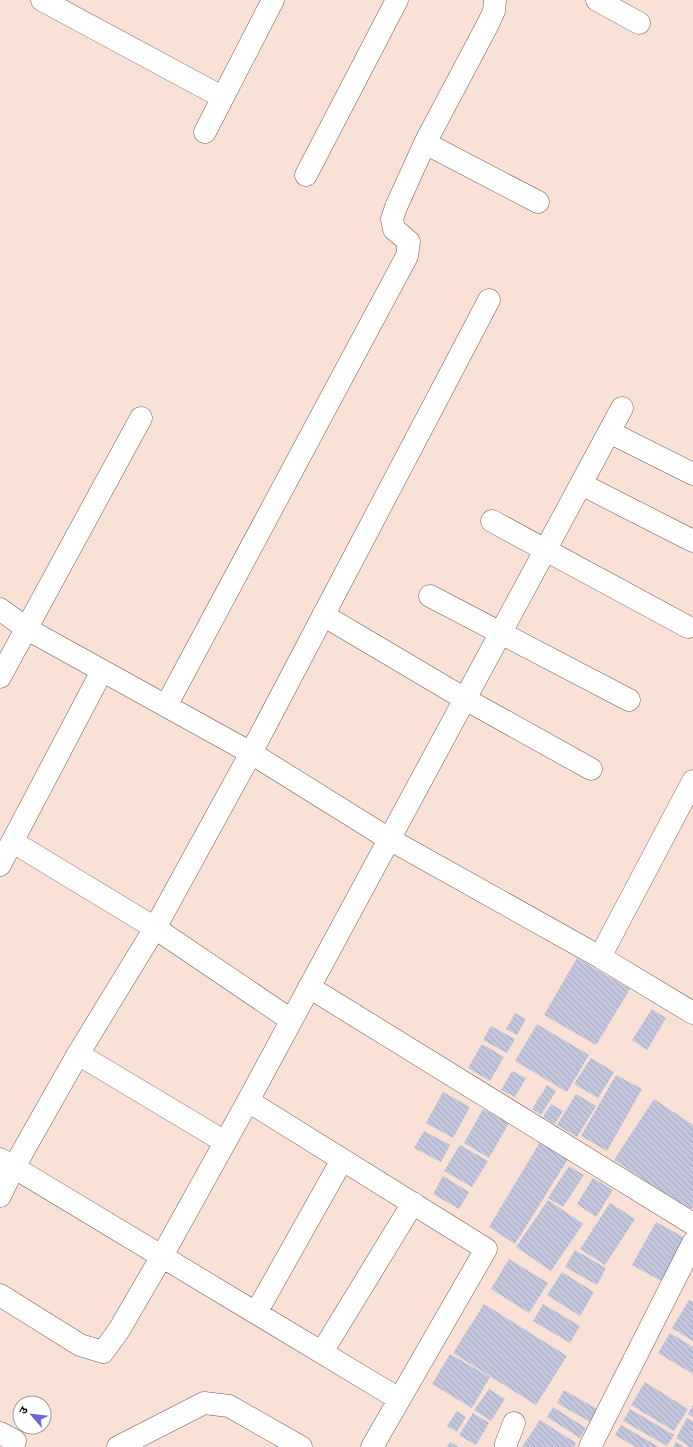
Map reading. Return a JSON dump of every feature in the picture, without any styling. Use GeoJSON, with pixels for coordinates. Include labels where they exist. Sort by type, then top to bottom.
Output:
{"type":"FeatureCollection","features":[{"type":"Feature","properties":{"kind":"street"},"geometry":{"type":"LineString","coordinates":[[42,0],[222,97]]}},
{"type":"Feature","properties":{"kind":"street"},"geometry":{"type":"LineString","coordinates":[[205,132],[273,0]]}},
{"type":"Feature","properties":{"kind":"street"},"geometry":{"type":"LineString","coordinates":[[306,175],[397,0]]}},
{"type":"Feature","properties":{"kind":"street"},"geometry":{"type":"LineString","coordinates":[[166,706],[407,256],[409,242],[394,229],[392,219],[396,207],[425,143],[488,24],[494,11],[495,0]]}},
{"type":"Feature","properties":{"kind":"street"},"geometry":{"type":"LineString","coordinates":[[597,0],[639,23]]}},
{"type":"Feature","properties":{"kind":"street"},"geometry":{"type":"LineString","coordinates":[[425,143],[538,202]]}},
{"type":"Feature","properties":{"kind":"street"},"geometry":{"type":"LineString","coordinates":[[0,1196],[7,1163],[78,1054],[155,928],[251,754],[489,300]]}},
{"type":"Feature","properties":{"kind":"street"},"geometry":{"type":"LineString","coordinates":[[0,1295],[80,1345],[103,1352],[119,1330],[248,1101],[622,408]]}},
{"type":"Feature","properties":{"kind":"street"},"geometry":{"type":"LineString","coordinates":[[0,677],[141,418]]}},
{"type":"Feature","properties":{"kind":"street"},"geometry":{"type":"LineString","coordinates":[[610,432],[693,474]]}},
{"type":"Feature","properties":{"kind":"street"},"geometry":{"type":"LineString","coordinates":[[581,484],[693,541]]}},
{"type":"Feature","properties":{"kind":"street"},"geometry":{"type":"LineString","coordinates":[[492,521],[688,627]]}},
{"type":"Feature","properties":{"kind":"street"},"geometry":{"type":"LineString","coordinates":[[430,596],[629,700]]}},
{"type":"Feature","properties":{"kind":"street"},"geometry":{"type":"LineString","coordinates":[[0,609],[27,629],[251,754],[389,838],[600,957],[693,1013]]}},
{"type":"Feature","properties":{"kind":"street"},"geometry":{"type":"LineString","coordinates":[[323,615],[465,699],[591,769]]}},
{"type":"Feature","properties":{"kind":"street"},"geometry":{"type":"LineString","coordinates":[[0,865],[102,671]]}},
{"type":"Feature","properties":{"kind":"street"},"geometry":{"type":"LineString","coordinates":[[600,957],[693,780]]}},
{"type":"Feature","properties":{"kind":"street"},"geometry":{"type":"LineString","coordinates":[[13,842],[155,928],[291,1020]]}},
{"type":"Feature","properties":{"kind":"street"},"geometry":{"type":"LineString","coordinates":[[309,987],[693,1224]]}},
{"type":"Feature","properties":{"kind":"street"},"geometry":{"type":"LineString","coordinates":[[78,1054],[225,1142]]}},
{"type":"Feature","properties":{"kind":"street"},"geometry":{"type":"LineString","coordinates":[[248,1101],[486,1249],[399,1399],[379,1444]]}},
{"type":"Feature","properties":{"kind":"street"},"geometry":{"type":"LineString","coordinates":[[256,1313],[342,1160]]}},
{"type":"Feature","properties":{"kind":"street"},"geometry":{"type":"LineString","coordinates":[[7,1163],[399,1399]]}},
{"type":"Feature","properties":{"kind":"street"},"geometry":{"type":"LineString","coordinates":[[322,1352],[412,1203]]}},
{"type":"Feature","properties":{"kind":"street"},"geometry":{"type":"LineString","coordinates":[[590,1447],[693,1243]]}},
{"type":"Feature","properties":{"kind":"street"},"geometry":{"type":"LineString","coordinates":[[119,1447],[204,1402],[229,1406],[301,1447]]}},
{"type":"Feature","properties":{"kind":"street"},"geometry":{"type":"LineString","coordinates":[[506,1447],[514,1423]]}},
{"type":"Feature","properties":{"kind":"building"},"geometry":{"type":"Polygon","coordinates":[[[577,958],[630,989],[596,1045],[544,1015],[577,958]]]}},
{"type":"Feature","properties":{"kind":"building"},"geometry":{"type":"Polygon","coordinates":[[[652,1009],[666,1018],[647,1050],[632,1040],[652,1009]]]}},
{"type":"Feature","properties":{"kind":"building"},"geometry":{"type":"Polygon","coordinates":[[[515,1013],[526,1019],[517,1035],[506,1029],[515,1013]]]}},
{"type":"Feature","properties":{"kind":"building"},"geometry":{"type":"Polygon","coordinates":[[[537,1024],[589,1055],[567,1092],[515,1061],[537,1024]]]}},
{"type":"Feature","properties":{"kind":"building"},"geometry":{"type":"Polygon","coordinates":[[[491,1026],[515,1039],[507,1053],[483,1040],[491,1026]]]}},
{"type":"Feature","properties":{"kind":"building"},"geometry":{"type":"Polygon","coordinates":[[[482,1044],[504,1057],[490,1081],[468,1068],[482,1044]]]}},
{"type":"Feature","properties":{"kind":"building"},"geometry":{"type":"Polygon","coordinates":[[[591,1058],[614,1072],[598,1098],[574,1084],[591,1058]]]}},
{"type":"Feature","properties":{"kind":"building"},"geometry":{"type":"Polygon","coordinates":[[[512,1071],[526,1078],[515,1097],[501,1090],[512,1071]]]}},
{"type":"Feature","properties":{"kind":"building"},"geometry":{"type":"Polygon","coordinates":[[[616,1075],[642,1089],[607,1151],[581,1136],[616,1075]]]}},
{"type":"Feature","properties":{"kind":"building"},"geometry":{"type":"Polygon","coordinates":[[[547,1085],[556,1091],[541,1115],[532,1109],[547,1085]]]}},
{"type":"Feature","properties":{"kind":"building"},"geometry":{"type":"Polygon","coordinates":[[[443,1092],[470,1107],[453,1138],[426,1123],[443,1092]]]}},
{"type":"Feature","properties":{"kind":"building"},"geometry":{"type":"Polygon","coordinates":[[[576,1094],[596,1106],[577,1137],[557,1125],[576,1094]]]}},
{"type":"Feature","properties":{"kind":"building"},"geometry":{"type":"Polygon","coordinates":[[[654,1099],[693,1125],[693,1207],[690,1211],[614,1160],[654,1099]]]}},
{"type":"Feature","properties":{"kind":"building"},"geometry":{"type":"Polygon","coordinates":[[[551,1104],[563,1111],[555,1124],[543,1117],[551,1104]]]}},
{"type":"Feature","properties":{"kind":"building"},"geometry":{"type":"Polygon","coordinates":[[[483,1109],[509,1123],[489,1158],[464,1143],[483,1109]]]}},
{"type":"Feature","properties":{"kind":"building"},"geometry":{"type":"Polygon","coordinates":[[[424,1131],[450,1145],[441,1162],[414,1148],[424,1131]]]}},
{"type":"Feature","properties":{"kind":"building"},"geometry":{"type":"Polygon","coordinates":[[[540,1142],[568,1159],[515,1244],[489,1227],[540,1142]]]}},
{"type":"Feature","properties":{"kind":"building"},"geometry":{"type":"Polygon","coordinates":[[[460,1145],[488,1161],[472,1187],[444,1171],[460,1145]]]}},
{"type":"Feature","properties":{"kind":"building"},"geometry":{"type":"Polygon","coordinates":[[[569,1166],[584,1175],[563,1207],[548,1198],[569,1166]]]}},
{"type":"Feature","properties":{"kind":"building"},"geometry":{"type":"Polygon","coordinates":[[[443,1176],[469,1192],[459,1209],[433,1194],[443,1176]]]}},
{"type":"Feature","properties":{"kind":"building"},"geometry":{"type":"Polygon","coordinates":[[[593,1178],[613,1190],[596,1217],[577,1204],[593,1178]]]}},
{"type":"Feature","properties":{"kind":"building"},"geometry":{"type":"Polygon","coordinates":[[[548,1200],[583,1224],[551,1271],[516,1247],[548,1200]]]}},
{"type":"Feature","properties":{"kind":"building"},"geometry":{"type":"Polygon","coordinates":[[[610,1203],[635,1219],[605,1265],[580,1249],[610,1203]]]}},
{"type":"Feature","properties":{"kind":"building"},"geometry":{"type":"Polygon","coordinates":[[[656,1222],[685,1238],[661,1281],[632,1265],[656,1222]]]}},
{"type":"Feature","properties":{"kind":"building"},"geometry":{"type":"Polygon","coordinates":[[[575,1250],[606,1268],[597,1285],[565,1267],[575,1250]]]}},
{"type":"Feature","properties":{"kind":"building"},"geometry":{"type":"Polygon","coordinates":[[[509,1259],[548,1283],[529,1313],[491,1289],[509,1259]]]}},
{"type":"Feature","properties":{"kind":"building"},"geometry":{"type":"Polygon","coordinates":[[[562,1272],[594,1292],[580,1316],[547,1295],[562,1272]]]}},
{"type":"Feature","properties":{"kind":"building"},"geometry":{"type":"Polygon","coordinates":[[[689,1300],[693,1302],[693,1341],[672,1328],[689,1300]]]}},
{"type":"Feature","properties":{"kind":"building"},"geometry":{"type":"Polygon","coordinates":[[[484,1304],[567,1356],[536,1405],[453,1353],[484,1304]]]}},
{"type":"Feature","properties":{"kind":"building"},"geometry":{"type":"Polygon","coordinates":[[[543,1304],[580,1326],[570,1343],[533,1321],[543,1304]]]}},
{"type":"Feature","properties":{"kind":"building"},"geometry":{"type":"Polygon","coordinates":[[[670,1333],[693,1347],[693,1374],[658,1353],[670,1333]]]}},
{"type":"Feature","properties":{"kind":"building"},"geometry":{"type":"Polygon","coordinates":[[[450,1354],[490,1377],[472,1408],[432,1384],[450,1354]]]}},
{"type":"Feature","properties":{"kind":"building"},"geometry":{"type":"Polygon","coordinates":[[[645,1382],[688,1409],[674,1431],[631,1405],[645,1382]]]}},
{"type":"Feature","properties":{"kind":"building"},"geometry":{"type":"Polygon","coordinates":[[[489,1389],[505,1399],[491,1421],[474,1410],[489,1389]]]}},
{"type":"Feature","properties":{"kind":"building"},"geometry":{"type":"Polygon","coordinates":[[[564,1390],[597,1409],[590,1422],[557,1403],[564,1390]]]}},
{"type":"Feature","properties":{"kind":"building"},"geometry":{"type":"Polygon","coordinates":[[[693,1405],[693,1417],[688,1414],[693,1405]]]}},
{"type":"Feature","properties":{"kind":"building"},"geometry":{"type":"Polygon","coordinates":[[[553,1407],[586,1428],[580,1438],[547,1417],[553,1407]]]}},
{"type":"Feature","properties":{"kind":"building"},"geometry":{"type":"Polygon","coordinates":[[[630,1409],[674,1435],[667,1446],[623,1421],[630,1409]]]}},
{"type":"Feature","properties":{"kind":"building"},"geometry":{"type":"Polygon","coordinates":[[[457,1411],[466,1417],[457,1432],[447,1426],[457,1411]]]}},
{"type":"Feature","properties":{"kind":"building"},"geometry":{"type":"Polygon","coordinates":[[[473,1413],[489,1423],[476,1445],[459,1435],[473,1413]]]}},
{"type":"Feature","properties":{"kind":"building"},"geometry":{"type":"Polygon","coordinates":[[[687,1418],[693,1421],[693,1447],[690,1447],[676,1438],[687,1418]]]}},
{"type":"Feature","properties":{"kind":"building"},"geometry":{"type":"Polygon","coordinates":[[[540,1420],[576,1443],[574,1447],[522,1447],[540,1420]]]}},
{"type":"Feature","properties":{"kind":"building"},"geometry":{"type":"Polygon","coordinates":[[[621,1425],[659,1447],[636,1447],[615,1435],[621,1425]]]}},
{"type":"Feature","properties":{"kind":"building"},"geometry":{"type":"Polygon","coordinates":[[[450,1442],[459,1447],[447,1447],[450,1442]]]}},
{"type":"Feature","properties":{"kind":"building"},"geometry":{"type":"Polygon","coordinates":[[[676,1442],[685,1447],[673,1447],[676,1442]]]}}]}
